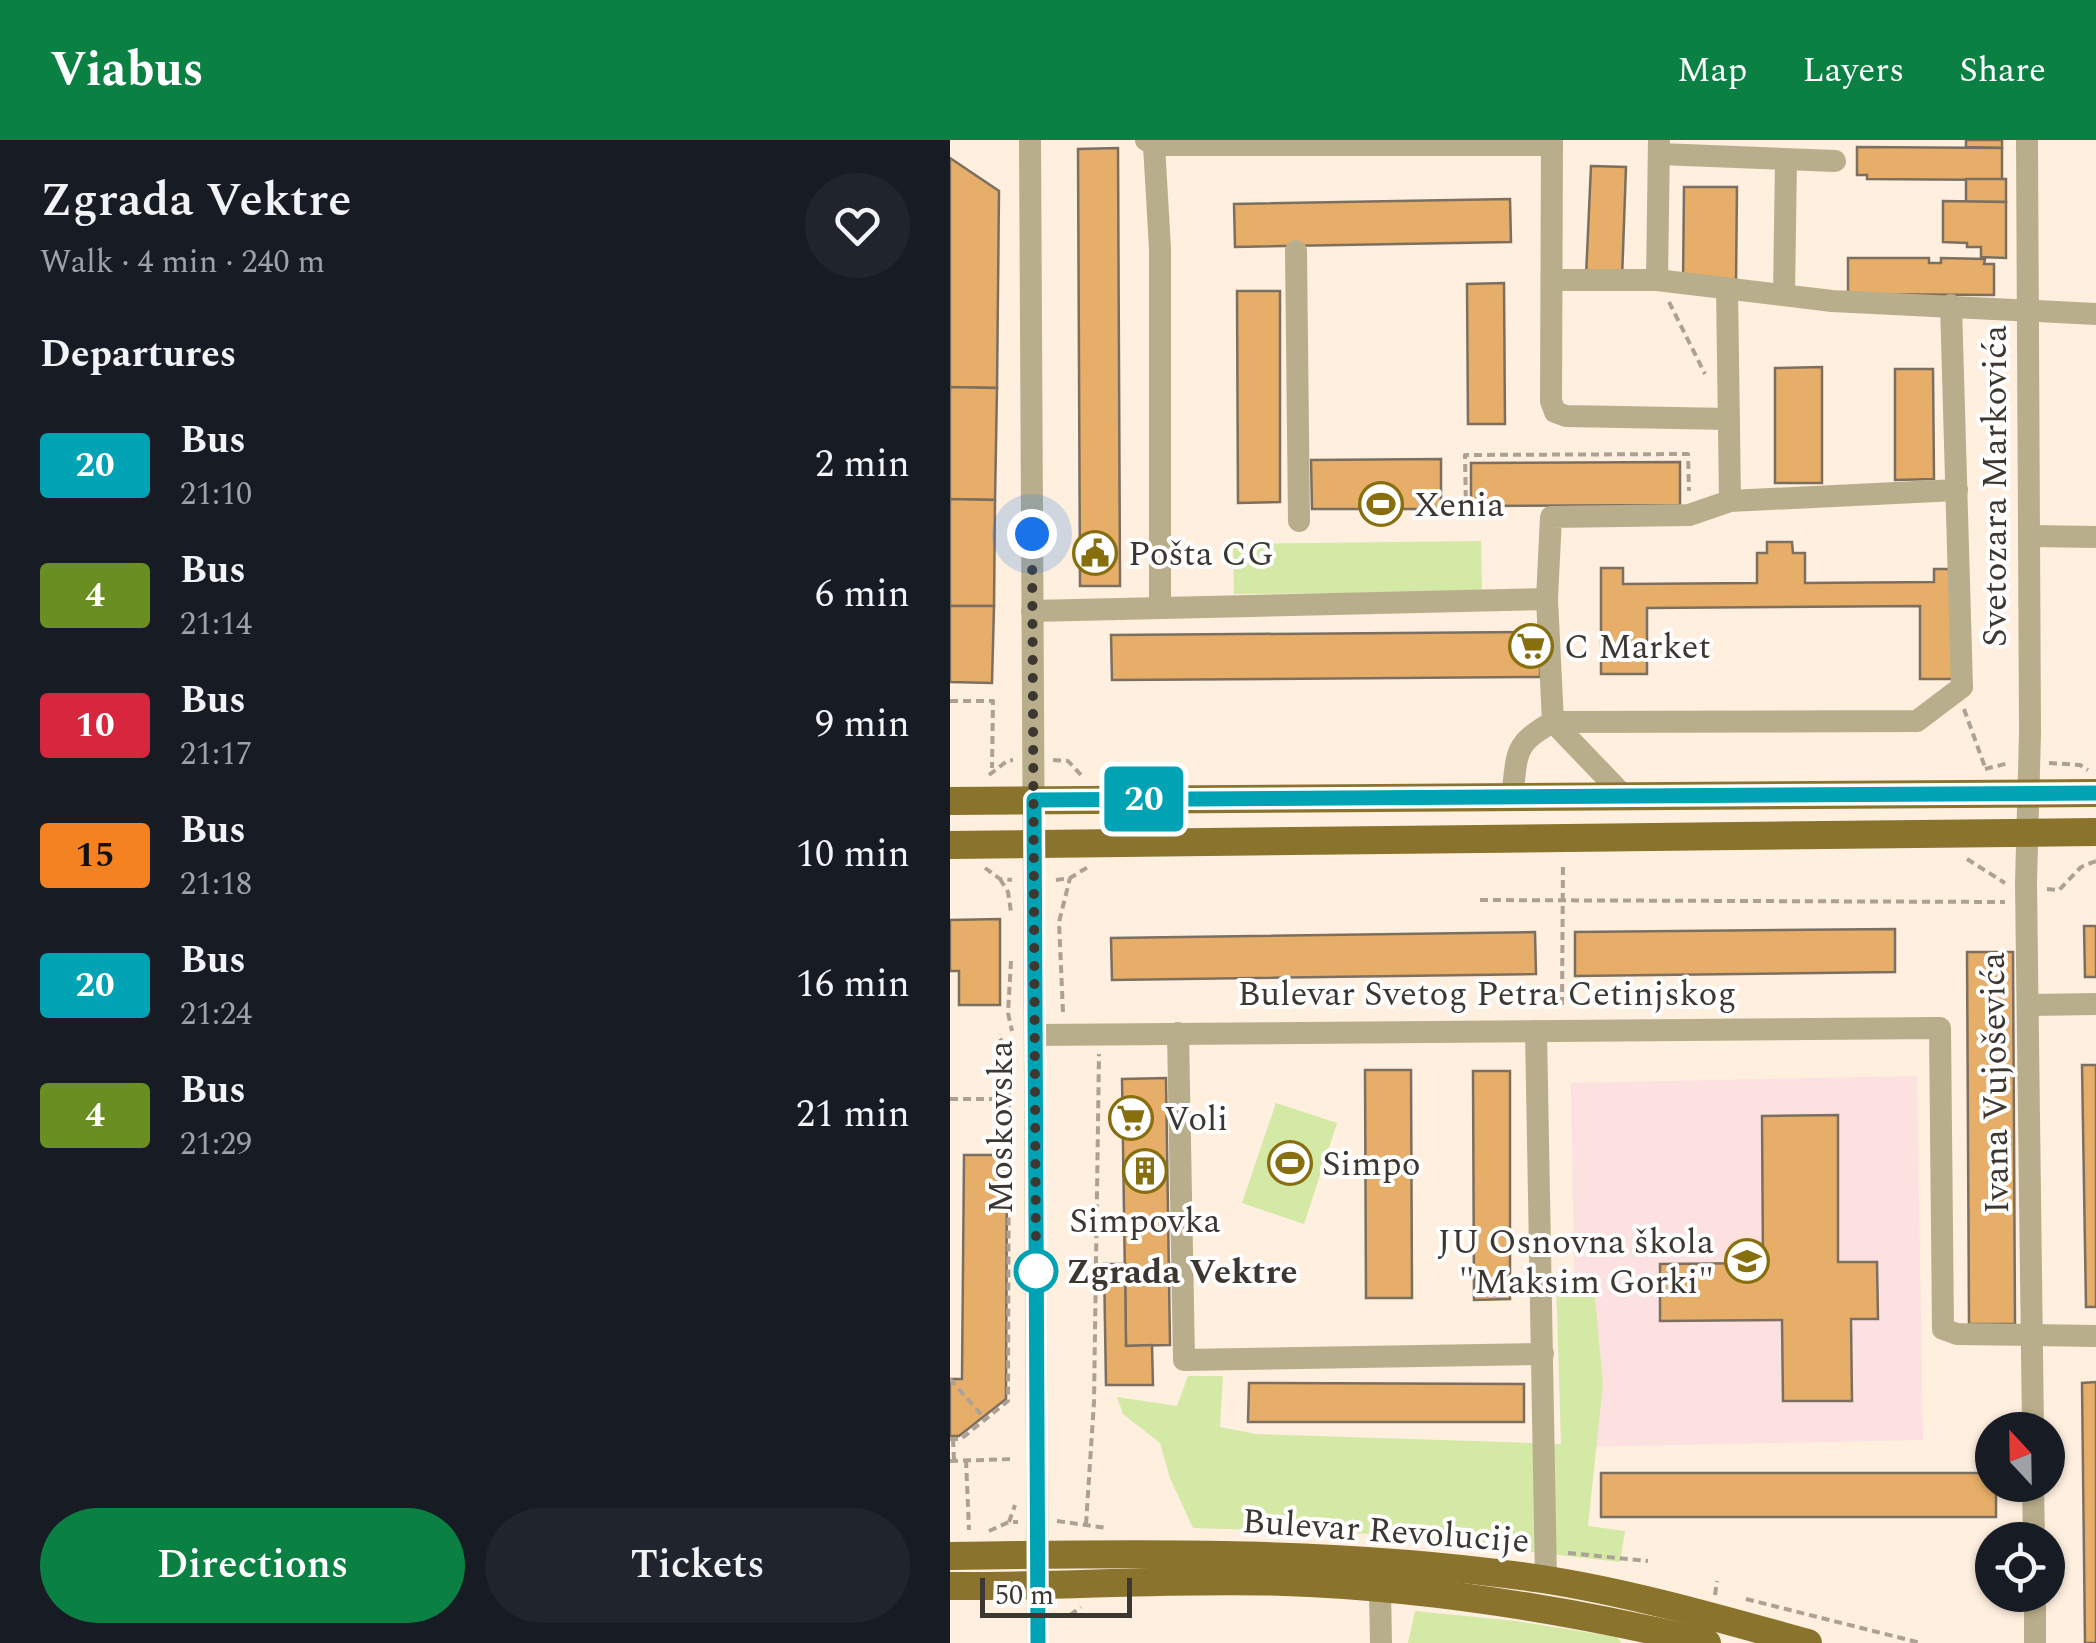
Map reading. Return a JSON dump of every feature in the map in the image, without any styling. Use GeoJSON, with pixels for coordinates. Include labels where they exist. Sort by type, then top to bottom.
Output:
{"type":"FeatureCollection","features":[{"type":"Feature","properties":{"kind":"main road"},"geometry":{"type":"LineString","coordinates":[[950,801],[2096,792]]}},
{"type":"Feature","properties":{"kind":"main road"},"geometry":{"type":"LineString","coordinates":[[950,844],[2096,832]]}},
{"type":"Feature","properties":{"kind":"main road","name":"Bulevar Revolucije"},"geometry":{"type":"LineString","coordinates":[[950,1556],[1304,1556],[1421,1565],[1546,1580],[1693,1612],[1808,1643]]}},
{"type":"Feature","properties":{"kind":"main road","name":"Bulevar Revolucije"},"geometry":{"type":"LineString","coordinates":[[950,1586],[1282,1582],[1380,1590],[1565,1614],[1707,1643]]}},
{"type":"Feature","properties":{"kind":"street","name":"Moskovska"},"geometry":{"type":"LineString","coordinates":[[1030,140],[1038,1643]]}},
{"type":"Feature","properties":{"kind":"street","name":"Svetozara Markovića"},"geometry":{"type":"LineString","coordinates":[[2026,831],[2030,536],[2027,140]]}},
{"type":"Feature","properties":{"kind":"street"},"geometry":{"type":"LineString","coordinates":[[1160,607],[1160,249],[1150,143],[1552,142],[1552,401],[1556,412],[1566,416],[1728,420]]}},
{"type":"Feature","properties":{"kind":"street"},"geometry":{"type":"LineString","coordinates":[[1658,280],[1660,147],[1835,161]]}},
{"type":"Feature","properties":{"kind":"street"},"geometry":{"type":"LineString","coordinates":[[1784,295],[1786,160]]}},
{"type":"Feature","properties":{"kind":"street"},"geometry":{"type":"LineString","coordinates":[[1296,252],[1299,520]]}},
{"type":"Feature","properties":{"kind":"street"},"geometry":{"type":"LineString","coordinates":[[1553,280],[1658,280],[1832,301],[2096,314]]}},
{"type":"Feature","properties":{"kind":"street"},"geometry":{"type":"LineString","coordinates":[[1726,288],[1730,500]]}},
{"type":"Feature","properties":{"kind":"street","name":"Svetozara Markovića"},"geometry":{"type":"LineString","coordinates":[[1952,305],[1959,689]]}},
{"type":"Feature","properties":{"kind":"street"},"geometry":{"type":"LineString","coordinates":[[1626,798],[1553,722],[1547,599],[1551,517],[1689,516],[1730,500],[1957,490]]}},
{"type":"Feature","properties":{"kind":"street"},"geometry":{"type":"LineString","coordinates":[[2030,536],[2096,537]]}},
{"type":"Feature","properties":{"kind":"street"},"geometry":{"type":"LineString","coordinates":[[1032,611],[1547,599]]}},
{"type":"Feature","properties":{"kind":"street"},"geometry":{"type":"LineString","coordinates":[[1512,796],[1520,745],[1553,722],[1917,721],[1959,689]]}},
{"type":"Feature","properties":{"kind":"street","name":"Ivana Vujoševića"},"geometry":{"type":"LineString","coordinates":[[2026,831],[2032,1412]]}},
{"type":"Feature","properties":{"kind":"street"},"geometry":{"type":"LineString","coordinates":[[2029,1005],[2096,1004]]}},
{"type":"Feature","properties":{"kind":"street","name":"Ivana Vujoševića"},"geometry":{"type":"LineString","coordinates":[[1940,1028],[1942,1326],[1950,1333],[2096,1336]]}},
{"type":"Feature","properties":{"kind":"street","name":"Bulevar Svetog Petra Cetinjskog"},"geometry":{"type":"LineString","coordinates":[[1034,1035],[1940,1028]]}},
{"type":"Feature","properties":{"kind":"street"},"geometry":{"type":"LineString","coordinates":[[1536,1030],[1546,1580]]}},
{"type":"Feature","properties":{"kind":"street"},"geometry":{"type":"LineString","coordinates":[[1178,1033],[1184,1360],[1543,1354]]}},
{"type":"Feature","properties":{"kind":"street"},"geometry":{"type":"LineString","coordinates":[[1380,1590],[1381,1643]]}},
{"type":"Feature","properties":{"kind":"street"},"geometry":{"type":"LineString","coordinates":[[2035,1612],[2035,1643]]}},
{"type":"Feature","properties":{"kind":"path"},"geometry":{"type":"LineString","coordinates":[[1658,280],[1711,384]]}},
{"type":"Feature","properties":{"kind":"path"},"geometry":{"type":"LineString","coordinates":[[1466,511],[1466,455],[1688,454],[1689,516]]}},
{"type":"Feature","properties":{"kind":"path"},"geometry":{"type":"LineString","coordinates":[[1959,689],[1985,768]]}},
{"type":"Feature","properties":{"kind":"path"},"geometry":{"type":"LineString","coordinates":[[950,701],[993,701],[992,768]]}},
{"type":"Feature","properties":{"kind":"path"},"geometry":{"type":"LineString","coordinates":[[982,776],[992,774],[1007,760]]}},
{"type":"Feature","properties":{"kind":"path"},"geometry":{"type":"LineString","coordinates":[[1562,1005],[1563,858]]}},
{"type":"Feature","properties":{"kind":"path"},"geometry":{"type":"LineString","coordinates":[[1064,1022],[1059,922],[1070,878]]}},
{"type":"Feature","properties":{"kind":"path"},"geometry":{"type":"LineString","coordinates":[[1000,879],[1008,892],[1012,915]]}},
{"type":"Feature","properties":{"kind":"path"},"geometry":{"type":"LineString","coordinates":[[1480,900],[2016,902]]}},
{"type":"Feature","properties":{"kind":"path"},"geometry":{"type":"LineString","coordinates":[[1008,1013],[1011,949]]}},
{"type":"Feature","properties":{"kind":"path"},"geometry":{"type":"LineString","coordinates":[[1086,1525],[1094,1402],[1099,1033]]}},
{"type":"Feature","properties":{"kind":"path"},"geometry":{"type":"LineString","coordinates":[[1000,1034],[998,1038],[1009,1050],[1008,1401],[961,1440],[952,1439],[952,1461],[1014,1460]]}},
{"type":"Feature","properties":{"kind":"path"},"geometry":{"type":"LineString","coordinates":[[950,1099],[1010,1099]]}},
{"type":"Feature","properties":{"kind":"path"},"geometry":{"type":"LineString","coordinates":[[950,1379],[986,1420]]}},
{"type":"Feature","properties":{"kind":"path"},"geometry":{"type":"LineString","coordinates":[[966,1460],[969,1530]]}},
{"type":"Feature","properties":{"kind":"path"},"geometry":{"type":"LineString","coordinates":[[1547,1550],[1648,1561]]}},
{"type":"Feature","properties":{"kind":"shaded area","name":"JU Osnovna škola \"Maksim Gorki\""},"geometry":{"type":"Polygon","coordinates":[[[1917,1076],[1923,1440],[1577,1447],[1571,1083],[1917,1076]]]}},
{"type":"Feature","properties":{"kind":"green space"},"geometry":{"type":"Polygon","coordinates":[[[1481,541],[1482,592],[1234,594],[1233,544],[1481,541]]]}},
{"type":"Feature","properties":{"kind":"green space","name":"Simpo"},"geometry":{"type":"Polygon","coordinates":[[[1276,1103],[1337,1123],[1304,1224],[1242,1203],[1276,1103]]]}},
{"type":"Feature","properties":{"kind":"green space"},"geometry":{"type":"Polygon","coordinates":[[[1593,1277],[1603,1384],[1588,1526],[1625,1531],[1620,1562],[1376,1534],[1193,1528],[1170,1478],[1160,1443],[1123,1414],[1117,1397],[1177,1406],[1188,1376],[1223,1376],[1220,1427],[1256,1434],[1561,1444],[1556,1279],[1593,1277]]]}},
{"type":"Feature","properties":{"kind":"green space"},"geometry":{"type":"Polygon","coordinates":[[[1415,1611],[1516,1621],[1617,1637],[1622,1643],[1408,1643],[1415,1611]]]}},
{"type":"Feature","properties":{"kind":"building"},"geometry":{"type":"Polygon","coordinates":[[[1966,140],[2002,140],[2002,148],[1966,147],[1966,140]]]}},
{"type":"Feature","properties":{"kind":"building"},"geometry":{"type":"Polygon","coordinates":[[[1857,147],[2002,148],[2002,180],[1867,179],[1867,175],[1857,175],[1857,147]]]}},
{"type":"Feature","properties":{"kind":"building"},"geometry":{"type":"Polygon","coordinates":[[[1118,148],[1120,586],[1080,586],[1078,149],[1118,148]]]}},
{"type":"Feature","properties":{"kind":"building"},"geometry":{"type":"Polygon","coordinates":[[[950,158],[999,191],[997,388],[950,387],[950,158]]]}},
{"type":"Feature","properties":{"kind":"building"},"geometry":{"type":"Polygon","coordinates":[[[1591,166],[1626,167],[1622,279],[1586,277],[1591,166]]]}},
{"type":"Feature","properties":{"kind":"building"},"geometry":{"type":"Polygon","coordinates":[[[1966,179],[2006,179],[2006,202],[1966,202],[1966,179]]]}},
{"type":"Feature","properties":{"kind":"building"},"geometry":{"type":"Polygon","coordinates":[[[1684,187],[1737,187],[1736,282],[1683,282],[1684,187]]]}},
{"type":"Feature","properties":{"kind":"building"},"geometry":{"type":"Polygon","coordinates":[[[1510,199],[1511,242],[1235,247],[1234,204],[1510,199]]]}},
{"type":"Feature","properties":{"kind":"building"},"geometry":{"type":"Polygon","coordinates":[[[1943,201],[2006,202],[2006,258],[1981,257],[1981,247],[1943,242],[1943,201]]]}},
{"type":"Feature","properties":{"kind":"building"},"geometry":{"type":"Polygon","coordinates":[[[1848,258],[1929,258],[1929,263],[1941,263],[1941,258],[1985,259],[1984,264],[1994,264],[1994,295],[1848,294],[1848,258]]]}},
{"type":"Feature","properties":{"kind":"building"},"geometry":{"type":"Polygon","coordinates":[[[1504,283],[1505,424],[1468,424],[1467,284],[1504,283]]]}},
{"type":"Feature","properties":{"kind":"building"},"geometry":{"type":"Polygon","coordinates":[[[1237,291],[1280,291],[1280,502],[1238,503],[1237,291]]]}},
{"type":"Feature","properties":{"kind":"building"},"geometry":{"type":"Polygon","coordinates":[[[1822,367],[1822,483],[1775,483],[1775,368],[1822,367]]]}},
{"type":"Feature","properties":{"kind":"building"},"geometry":{"type":"Polygon","coordinates":[[[1895,369],[1933,369],[1934,479],[1895,480],[1895,369]]]}},
{"type":"Feature","properties":{"kind":"building"},"geometry":{"type":"Polygon","coordinates":[[[950,387],[997,388],[995,500],[950,499],[950,387]]]}},
{"type":"Feature","properties":{"kind":"building"},"geometry":{"type":"Polygon","coordinates":[[[1441,459],[1441,509],[1312,509],[1311,460],[1441,459]]]}},
{"type":"Feature","properties":{"kind":"building"},"geometry":{"type":"Polygon","coordinates":[[[1680,462],[1680,505],[1471,506],[1471,463],[1680,462]]]}},
{"type":"Feature","properties":{"kind":"building"},"geometry":{"type":"Polygon","coordinates":[[[950,499],[995,500],[994,606],[950,606],[950,499]]]}},
{"type":"Feature","properties":{"kind":"building"},"geometry":{"type":"Polygon","coordinates":[[[1767,542],[1792,542],[1793,553],[1805,553],[1805,583],[1934,582],[1934,569],[1954,569],[1954,679],[1920,679],[1920,606],[1647,608],[1647,674],[1601,674],[1601,568],[1623,568],[1623,584],[1757,583],[1757,553],[1767,553],[1767,542]]]}},
{"type":"Feature","properties":{"kind":"building"},"geometry":{"type":"Polygon","coordinates":[[[950,606],[994,606],[992,683],[950,682],[950,606]]]}},
{"type":"Feature","properties":{"kind":"building"},"geometry":{"type":"Polygon","coordinates":[[[1540,632],[1540,677],[1112,680],[1111,635],[1540,632]]]}},
{"type":"Feature","properties":{"kind":"building"},"geometry":{"type":"Polygon","coordinates":[[[1000,919],[1000,1005],[959,1005],[959,971],[950,971],[950,920],[1000,919]]]}},
{"type":"Feature","properties":{"kind":"building"},"geometry":{"type":"Polygon","coordinates":[[[2084,926],[2096,926],[2096,977],[2085,977],[2084,926]]]}},
{"type":"Feature","properties":{"kind":"building"},"geometry":{"type":"Polygon","coordinates":[[[1895,929],[1895,972],[1575,976],[1575,932],[1895,929]]]}},
{"type":"Feature","properties":{"kind":"building"},"geometry":{"type":"Polygon","coordinates":[[[1535,932],[1536,974],[1112,980],[1111,938],[1535,932]]]}},
{"type":"Feature","properties":{"kind":"building"},"geometry":{"type":"Polygon","coordinates":[[[1967,952],[2013,952],[2015,1324],[1969,1324],[1967,952]]]}},
{"type":"Feature","properties":{"kind":"building"},"geometry":{"type":"Polygon","coordinates":[[[2082,1065],[2096,1065],[2096,1307],[2086,1307],[2082,1065]]]}},
{"type":"Feature","properties":{"kind":"building"},"geometry":{"type":"Polygon","coordinates":[[[1365,1070],[1411,1070],[1412,1298],[1366,1298],[1365,1070]]]}},
{"type":"Feature","properties":{"kind":"building"},"geometry":{"type":"Polygon","coordinates":[[[1473,1071],[1510,1071],[1510,1299],[1474,1300],[1473,1071]]]}},
{"type":"Feature","properties":{"kind":"building","name":"Simpovka"},"geometry":{"type":"Polygon","coordinates":[[[1166,1078],[1170,1345],[1126,1346],[1122,1079],[1166,1078]]]}},
{"type":"Feature","properties":{"kind":"building"},"geometry":{"type":"Polygon","coordinates":[[[1838,1115],[1838,1262],[1877,1262],[1878,1319],[1851,1319],[1852,1401],[1783,1401],[1782,1320],[1660,1321],[1660,1264],[1763,1263],[1762,1116],[1838,1115]]]}},
{"type":"Feature","properties":{"kind":"building"},"geometry":{"type":"Polygon","coordinates":[[[964,1155],[1007,1155],[1006,1399],[959,1436],[950,1436],[950,1379],[962,1379],[964,1155]]]}},
{"type":"Feature","properties":{"kind":"building"},"geometry":{"type":"Polygon","coordinates":[[[1104,1264],[1125,1264],[1126,1346],[1152,1345],[1153,1385],[1106,1385],[1104,1264]]]}},
{"type":"Feature","properties":{"kind":"building"},"geometry":{"type":"Polygon","coordinates":[[[2096,1382],[2096,1643],[2085,1643],[2082,1383],[2096,1382]]]}},
{"type":"Feature","properties":{"kind":"building"},"geometry":{"type":"Polygon","coordinates":[[[1249,1383],[1524,1384],[1524,1422],[1248,1422],[1249,1383]]]}},
{"type":"Feature","properties":{"kind":"building"},"geometry":{"type":"Polygon","coordinates":[[[1601,1473],[1975,1473],[1975,1502],[1996,1502],[1996,1517],[1601,1517],[1601,1473]]]}},
{"type":"Feature","properties":{"kind":"bus line","name":"20"},"geometry":{"type":"LineString","coordinates":[[1038,1643],[1034,800],[2096,793]]}},
{"type":"Feature","properties":{"kind":"place","name":"Xenia"},"geometry":{"type":"Point","coordinates":[1381,504]}},
{"type":"Feature","properties":{"kind":"place","name":"Pošta CG"},"geometry":{"type":"Point","coordinates":[1095,553]}},
{"type":"Feature","properties":{"kind":"place","name":"C Market"},"geometry":{"type":"Point","coordinates":[1531,646]}},
{"type":"Feature","properties":{"kind":"place","name":"Voli"},"geometry":{"type":"Point","coordinates":[1131,1118]}},
{"type":"Feature","properties":{"kind":"place","name":"Simpo"},"geometry":{"type":"Point","coordinates":[1290,1163]}},
{"type":"Feature","properties":{"kind":"place","name":"Simpovka"},"geometry":{"type":"Point","coordinates":[1145,1171]}},
{"type":"Feature","properties":{"kind":"place","name":"JU Osnovna škola \"Maksim Gorki\""},"geometry":{"type":"Point","coordinates":[1747,1261]}},
{"type":"Feature","properties":{"kind":"place","name":"Zgrada Vektre"},"geometry":{"type":"Point","coordinates":[1036,1271]}},
{"type":"Feature","properties":{"kind":"route"},"geometry":{"type":"LineString","coordinates":[[1032,534],[1036,1271]]}}]}
